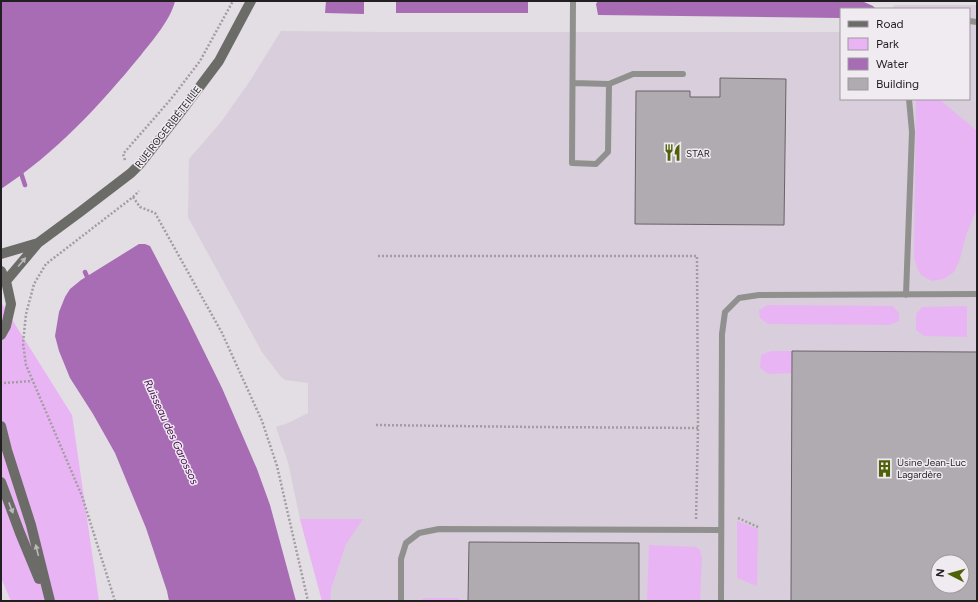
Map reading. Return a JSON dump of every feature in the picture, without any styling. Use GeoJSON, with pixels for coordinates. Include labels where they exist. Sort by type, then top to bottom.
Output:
{"type":"FeatureCollection","features":[{"type":"Feature","properties":{"kind":"street","name":"RUE ROGER BÉTEILLE"},"geometry":{"type":"LineString","coordinates":[[6,281],[38,243],[131,173],[140,164],[219,61],[251,1]]}},
{"type":"Feature","properties":{"kind":"street","name":"RUE ROGER BÉTEILLE"},"geometry":{"type":"LineString","coordinates":[[1,254],[38,243]]}},
{"type":"Feature","properties":{"kind":"street"},"geometry":{"type":"LineString","coordinates":[[1,271],[6,281],[11,304],[6,326],[1,335]]}},
{"type":"Feature","properties":{"kind":"street"},"geometry":{"type":"LineString","coordinates":[[1,426],[7,450],[31,525],[49,601]]}},
{"type":"Feature","properties":{"kind":"street"},"geometry":{"type":"LineString","coordinates":[[1,482],[20,533],[49,601]]}},
{"type":"Feature","properties":{"kind":"lane"},"geometry":{"type":"LineString","coordinates":[[573,1],[572,164],[596,164],[608,152],[609,84]]}},
{"type":"Feature","properties":{"kind":"lane"},"geometry":{"type":"LineString","coordinates":[[573,83],[609,84],[633,74],[683,74]]}},
{"type":"Feature","properties":{"kind":"lane"},"geometry":{"type":"LineString","coordinates":[[906,295],[912,132],[909,100]]}},
{"type":"Feature","properties":{"kind":"lane"},"geometry":{"type":"LineString","coordinates":[[721,601],[722,334],[725,312],[739,298],[759,295],[977,294]]}},
{"type":"Feature","properties":{"kind":"lane"},"geometry":{"type":"LineString","coordinates":[[401,601],[401,559],[406,542],[419,532],[439,529],[721,530]]}},
{"type":"Feature","properties":{"kind":"path"},"geometry":{"type":"LineString","coordinates":[[125,160],[123,154],[171,99],[200,61],[233,1]]}},
{"type":"Feature","properties":{"kind":"path"},"geometry":{"type":"LineString","coordinates":[[115,601],[82,496],[26,365],[23,343],[26,314],[34,284],[46,264],[139,192]]}},
{"type":"Feature","properties":{"kind":"path"},"geometry":{"type":"LineString","coordinates":[[133,197],[140,207],[155,213],[222,333],[262,421],[277,466],[308,601]]}},
{"type":"Feature","properties":{"kind":"path"},"geometry":{"type":"LineString","coordinates":[[378,256],[697,256],[698,428],[696,530]]}},
{"type":"Feature","properties":{"kind":"path"},"geometry":{"type":"LineString","coordinates":[[4,383],[32,381]]}},
{"type":"Feature","properties":{"kind":"path"},"geometry":{"type":"LineString","coordinates":[[376,425],[698,428]]}},
{"type":"Feature","properties":{"kind":"path"},"geometry":{"type":"LineString","coordinates":[[738,518],[758,527]]}},
{"type":"Feature","properties":{"kind":"shaded area"},"geometry":{"type":"Polygon","coordinates":[[[894,5],[977,5],[977,601],[322,601],[300,519],[288,462],[276,427],[286,424],[308,413],[308,383],[285,380],[262,352],[188,217],[189,159],[221,122],[250,81],[281,31],[840,32],[840,100],[970,100],[970,8],[893,8],[894,5]]]}},
{"type":"Feature","properties":{"kind":"green space"},"geometry":{"type":"Polygon","coordinates":[[[916,100],[940,100],[977,131],[977,209],[966,235],[960,259],[954,272],[944,279],[932,281],[921,275],[914,257],[916,100]]]}},
{"type":"Feature","properties":{"kind":"green space"},"geometry":{"type":"Polygon","coordinates":[[[1,302],[72,415],[99,601],[11,601],[1,578],[1,302]]]}},
{"type":"Feature","properties":{"kind":"green space"},"geometry":{"type":"Polygon","coordinates":[[[768,305],[893,306],[899,313],[899,321],[889,325],[768,324],[760,318],[759,310],[768,305]]]}},
{"type":"Feature","properties":{"kind":"green space"},"geometry":{"type":"Polygon","coordinates":[[[967,306],[967,337],[924,336],[916,330],[916,314],[922,307],[967,306]]]}},
{"type":"Feature","properties":{"kind":"green space"},"geometry":{"type":"Polygon","coordinates":[[[771,351],[792,351],[792,373],[768,374],[760,368],[761,355],[771,351]]]}},
{"type":"Feature","properties":{"kind":"green space"},"geometry":{"type":"Polygon","coordinates":[[[300,519],[363,519],[346,544],[331,589],[330,601],[322,601],[300,519]]]}},
{"type":"Feature","properties":{"kind":"green space"},"geometry":{"type":"Polygon","coordinates":[[[737,521],[758,529],[757,586],[737,578],[737,521]]]}},
{"type":"Feature","properties":{"kind":"green space"},"geometry":{"type":"Polygon","coordinates":[[[649,545],[696,547],[700,550],[702,557],[700,601],[647,601],[649,545]]]}},
{"type":"Feature","properties":{"kind":"green space"},"geometry":{"type":"Polygon","coordinates":[[[424,598],[459,598],[459,601],[420,601],[424,598]]]}},
{"type":"Feature","properties":{"kind":"water"},"geometry":{"type":"Polygon","coordinates":[[[1,1],[175,1],[170,15],[156,36],[110,92],[59,144],[1,189],[1,1]]]}},
{"type":"Feature","properties":{"kind":"water"},"geometry":{"type":"Polygon","coordinates":[[[326,1],[364,1],[364,14],[325,13],[326,1]]]}},
{"type":"Feature","properties":{"kind":"water"},"geometry":{"type":"Polygon","coordinates":[[[598,1],[864,2],[875,8],[840,8],[840,18],[598,15],[596,4],[598,1]]]}},
{"type":"Feature","properties":{"kind":"water"},"geometry":{"type":"Polygon","coordinates":[[[396,2],[528,2],[528,13],[396,13],[396,2]]]}},
{"type":"Feature","properties":{"kind":"water"},"geometry":{"type":"Polygon","coordinates":[[[139,244],[150,246],[222,388],[257,469],[270,505],[296,601],[169,601],[146,528],[115,453],[93,414],[70,378],[59,351],[55,336],[59,312],[65,297],[70,289],[81,280],[139,244]]]}},
{"type":"Feature","properties":{"kind":"building"},"geometry":{"type":"Polygon","coordinates":[[[720,78],[786,79],[784,225],[635,224],[636,91],[690,91],[690,97],[720,97],[720,78]]]}},
{"type":"Feature","properties":{"kind":"building","name":"Usine Jean-Luc Lagardère"},"geometry":{"type":"Polygon","coordinates":[[[792,351],[977,352],[977,601],[791,601],[792,351]]]}},
{"type":"Feature","properties":{"kind":"building"},"geometry":{"type":"Polygon","coordinates":[[[469,542],[639,543],[639,601],[468,601],[469,542]]]}},
{"type":"Feature","properties":{"kind":"waterway","name":"Ruisseau des Garossos"},"geometry":{"type":"LineString","coordinates":[[20,170],[25,185]]}},
{"type":"Feature","properties":{"kind":"waterway","name":"Ruisseau des Garossos"},"geometry":{"type":"LineString","coordinates":[[85,272],[89,281]]}},
{"type":"Feature","properties":{"kind":"place","name":"STAR"},"geometry":{"type":"Point","coordinates":[673,153]}},
{"type":"Feature","properties":{"kind":"place","name":"Usine Jean-Luc Lagardère"},"geometry":{"type":"Point","coordinates":[884,468]}}]}
